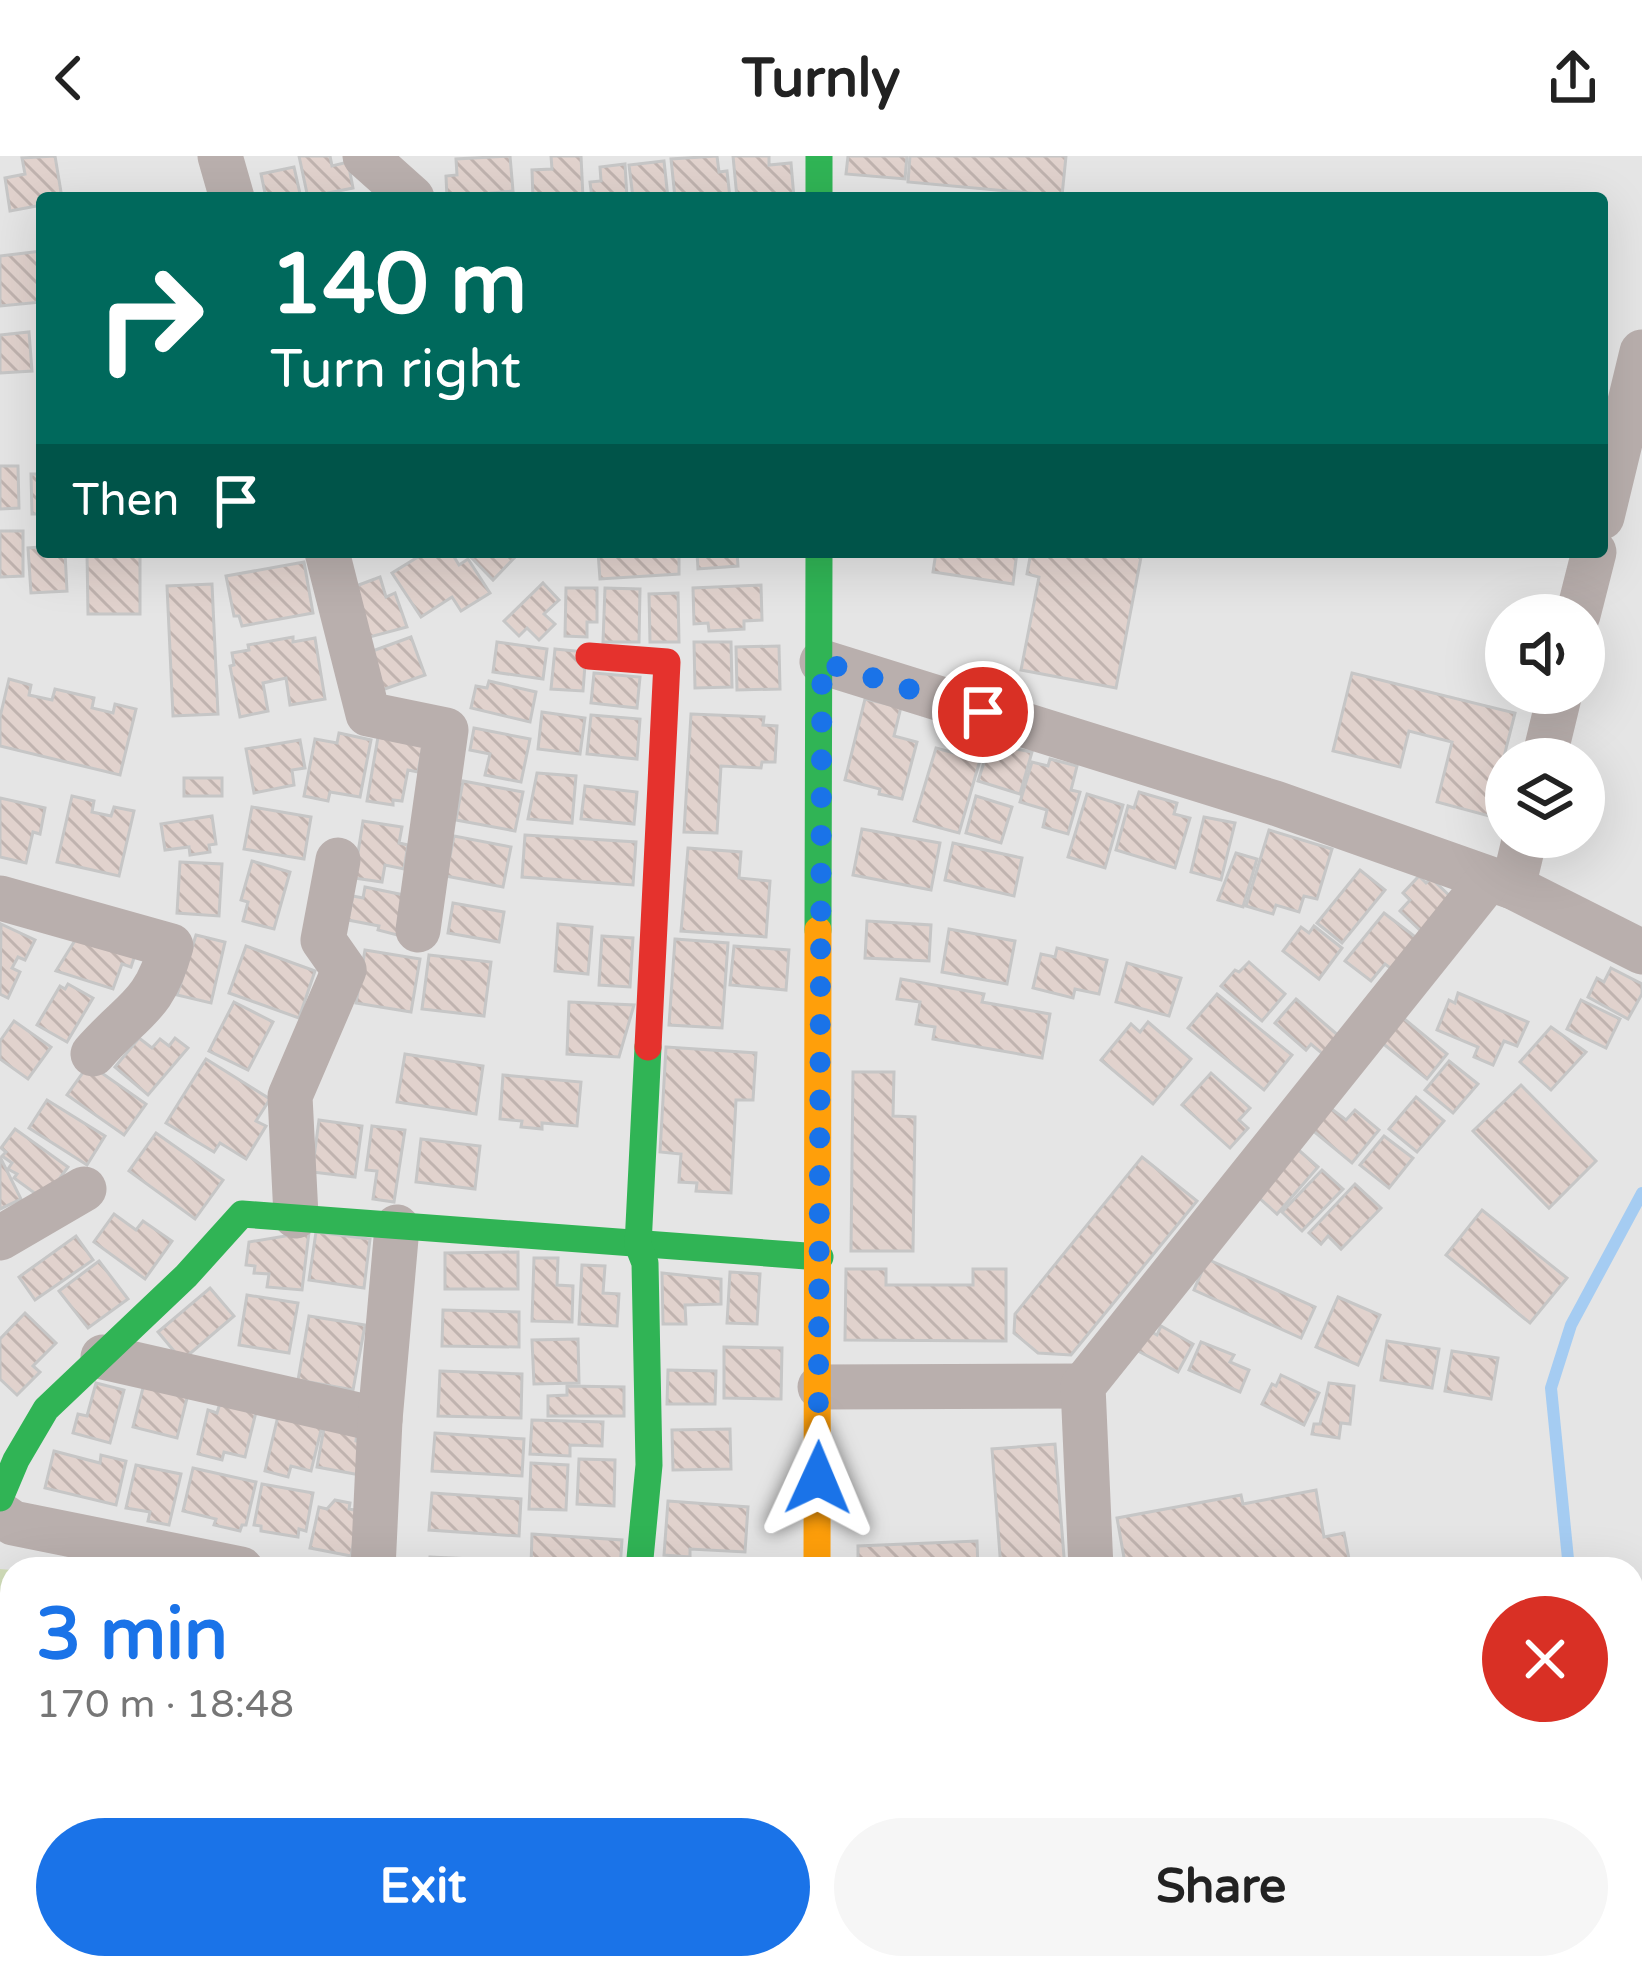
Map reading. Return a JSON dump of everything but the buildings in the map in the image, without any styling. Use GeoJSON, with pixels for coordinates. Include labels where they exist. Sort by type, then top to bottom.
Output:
{"type":"FeatureCollection","features":[{"type":"Feature","properties":{"kind":"street"},"geometry":{"type":"LineString","coordinates":[[220,156],[230,192]]}},
{"type":"Feature","properties":{"kind":"street"},"geometry":{"type":"LineString","coordinates":[[819,156],[819,192]]}},
{"type":"Feature","properties":{"kind":"street"},"geometry":{"type":"LineString","coordinates":[[1608,493],[1642,352]]}},
{"type":"Feature","properties":{"kind":"street"},"geometry":{"type":"LineString","coordinates":[[817,1557],[820,558]]}},
{"type":"Feature","properties":{"kind":"street"},"geometry":{"type":"LineString","coordinates":[[1584,594],[1593,558]]}},
{"type":"Feature","properties":{"kind":"street"},"geometry":{"type":"LineString","coordinates":[[342,560],[368,714],[446,730],[418,930]]}},
{"type":"Feature","properties":{"kind":"street"},"geometry":{"type":"LineString","coordinates":[[589,656],[668,662],[638,1245],[645,1263],[649,1465],[640,1557]]}},
{"type":"Feature","properties":{"kind":"street"},"geometry":{"type":"LineString","coordinates":[[822,662],[1274,803],[1500,884],[1642,952]]}},
{"type":"Feature","properties":{"kind":"street"},"geometry":{"type":"LineString","coordinates":[[1090,1557],[1083,1386],[1500,884],[1514,858]]}},
{"type":"Feature","properties":{"kind":"street"},"geometry":{"type":"LineString","coordinates":[[296,1216],[290,1096],[344,970],[323,940],[338,860]]}},
{"type":"Feature","properties":{"kind":"street"},"geometry":{"type":"LineString","coordinates":[[0,898],[171,946],[162,979],[142,1010],[115,1029],[93,1054]]}},
{"type":"Feature","properties":{"kind":"street"},"geometry":{"type":"LineString","coordinates":[[0,1238],[84,1189]]}},
{"type":"Feature","properties":{"kind":"street"},"geometry":{"type":"LineString","coordinates":[[0,1498],[46,1409],[186,1276],[242,1214],[820,1257]]}},
{"type":"Feature","properties":{"kind":"street"},"geometry":{"type":"LineString","coordinates":[[374,1557],[397,1227]]}},
{"type":"Feature","properties":{"kind":"street"},"geometry":{"type":"LineString","coordinates":[[103,1358],[380,1420]]}},
{"type":"Feature","properties":{"kind":"street"},"geometry":{"type":"LineString","coordinates":[[820,1388],[1083,1386]]}},
{"type":"Feature","properties":{"kind":"street"},"geometry":{"type":"LineString","coordinates":[[0,1514],[13,1523],[145,1557]]}},
{"type":"Feature","properties":{"kind":"waterway"},"geometry":{"type":"LineString","coordinates":[[1568,1557],[1551,1388],[1571,1325],[1642,1193]]}},
{"type":"Feature","properties":{"kind":"traffic: fast"},"geometry":{"type":"LineString","coordinates":[[819,156],[819,192]]}},
{"type":"Feature","properties":{"kind":"traffic: fast"},"geometry":{"type":"LineString","coordinates":[[818,930],[819,558]]}},
{"type":"Feature","properties":{"kind":"traffic: fast"},"geometry":{"type":"LineString","coordinates":[[640,1557],[649,1465],[645,1263],[638,1245],[648,1047]]}},
{"type":"Feature","properties":{"kind":"traffic: fast"},"geometry":{"type":"LineString","coordinates":[[0,1498],[46,1409],[186,1276],[242,1214],[820,1257]]}},
{"type":"Feature","properties":{"kind":"traffic: slow"},"geometry":{"type":"LineString","coordinates":[[817,1557],[818,930]]}},
{"type":"Feature","properties":{"kind":"traffic: jam"},"geometry":{"type":"LineString","coordinates":[[589,656],[667,662],[648,1047]]}},
{"type":"Feature","properties":{"kind":"route"},"geometry":{"type":"LineString","coordinates":[[818,1478],[822,662],[983,712]]}}]}
